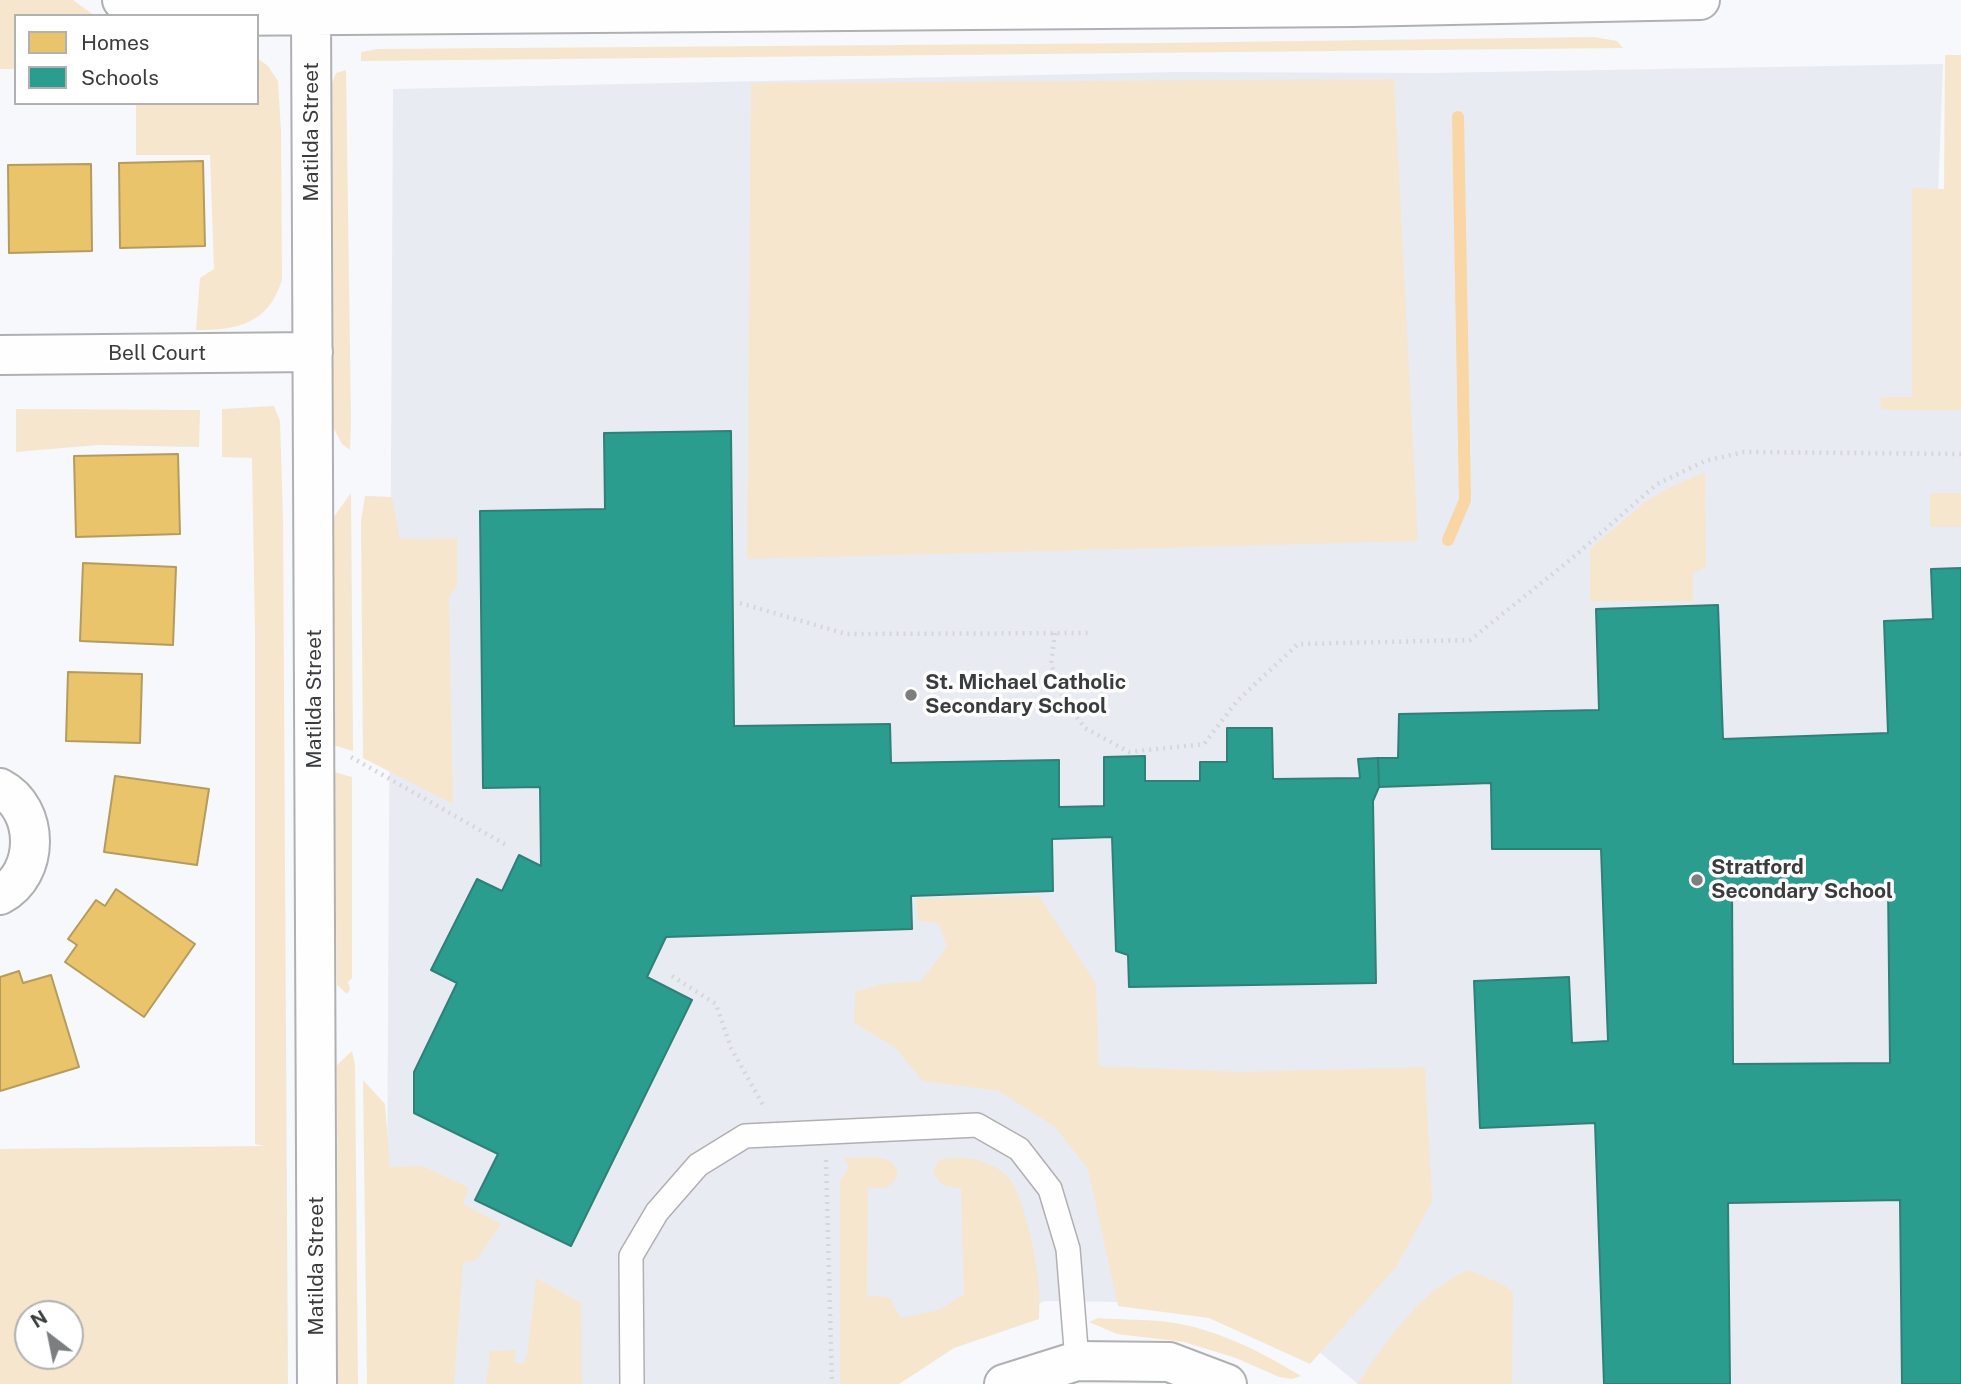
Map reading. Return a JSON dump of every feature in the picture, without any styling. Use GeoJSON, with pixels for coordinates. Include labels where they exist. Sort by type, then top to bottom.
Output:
{"type":"FeatureCollection","features":[{"type":"Feature","properties":{"kind":"street"},"geometry":{"type":"LineString","coordinates":[[122,0],[142,9],[196,14]]}},
{"type":"Feature","properties":{"kind":"street"},"geometry":{"type":"LineString","coordinates":[[259,15],[944,5],[1352,8],[1700,0]]}},
{"type":"Feature","properties":{"kind":"street","name":"Matilda Street"},"geometry":{"type":"LineString","coordinates":[[311,14],[317,1384]]}},
{"type":"Feature","properties":{"kind":"street","name":"Bell Court"},"geometry":{"type":"LineString","coordinates":[[0,355],[313,352]]}},
{"type":"Feature","properties":{"kind":"street"},"geometry":{"type":"LineString","coordinates":[[0,788],[20,807],[29,827],[30,852],[23,873],[9,890],[0,895]]}},
{"type":"Feature","properties":{"kind":"street"},"geometry":{"type":"LineString","coordinates":[[1004,1384],[1077,1361],[1169,1362],[1227,1384]]}},
{"type":"Feature","properties":{"kind":"lane"},"geometry":{"type":"LineString","coordinates":[[632,1384],[631,1256],[657,1212],[698,1165],[745,1136],[779,1134],[977,1125],[1019,1149],[1050,1189],[1068,1249],[1077,1361]]}},
{"type":"Feature","properties":{"kind":"path"},"geometry":{"type":"LineString","coordinates":[[1055,633],[1051,664],[1065,702],[1085,728],[1129,752],[1204,744],[1237,701],[1298,644],[1470,640],[1570,560],[1657,484],[1705,461],[1744,452],[1961,454]]}},
{"type":"Feature","properties":{"kind":"path"},"geometry":{"type":"LineString","coordinates":[[740,603],[846,634],[1091,633]]}},
{"type":"Feature","properties":{"kind":"path"},"geometry":{"type":"LineString","coordinates":[[315,742],[360,761],[508,846]]}},
{"type":"Feature","properties":{"kind":"path"},"geometry":{"type":"LineString","coordinates":[[672,976],[716,1004],[731,1048],[779,1134]]}},
{"type":"Feature","properties":{"kind":"path"},"geometry":{"type":"LineString","coordinates":[[826,1132],[832,1384]]}},
{"type":"Feature","properties":{"kind":"shaded area"},"geometry":{"type":"Polygon","coordinates":[[[0,0],[73,0],[92,14],[14,14],[14,69],[0,69],[0,0]]]}},
{"type":"Feature","properties":{"kind":"shaded area"},"geometry":{"type":"Polygon","coordinates":[[[1594,37],[1617,41],[1623,48],[361,61],[361,52],[377,49],[1594,37]]]}},
{"type":"Feature","properties":{"kind":"shaded area"},"geometry":{"type":"Polygon","coordinates":[[[1945,55],[1961,55],[1961,410],[1889,410],[1880,408],[1881,397],[1912,397],[1912,188],[1944,189],[1945,55]]]}},
{"type":"Feature","properties":{"kind":"shaded area"},"geometry":{"type":"Polygon","coordinates":[[[259,59],[268,66],[278,81],[282,280],[276,295],[260,315],[238,326],[196,330],[200,278],[214,269],[210,155],[136,155],[136,105],[259,105],[259,59]]]}},
{"type":"Feature","properties":{"kind":"shaded area","name":"St. Michael Catholic Secondary School"},"geometry":{"type":"Polygon","coordinates":[[[1943,64],[1931,376],[1961,376],[1961,1384],[1358,1384],[1261,1304],[1045,1301],[901,1361],[886,1384],[386,1384],[393,89],[1176,72],[1431,73],[1943,64]]]}},
{"type":"Feature","properties":{"kind":"shaded area"},"geometry":{"type":"Polygon","coordinates":[[[346,70],[350,450],[342,444],[332,425],[332,83],[336,73],[346,70]]]}},
{"type":"Feature","properties":{"kind":"shaded area"},"geometry":{"type":"Polygon","coordinates":[[[1394,79],[1418,541],[747,559],[751,83],[1394,79]]]}},
{"type":"Feature","properties":{"kind":"shaded area"},"geometry":{"type":"Polygon","coordinates":[[[274,406],[280,421],[283,519],[288,1384],[0,1384],[0,1149],[264,1146],[255,1144],[255,632],[252,458],[222,457],[222,409],[274,406]]]}},
{"type":"Feature","properties":{"kind":"shaded area"},"geometry":{"type":"Polygon","coordinates":[[[16,409],[200,410],[199,447],[98,445],[16,452],[16,409]]]}},
{"type":"Feature","properties":{"kind":"shaded area"},"geometry":{"type":"Polygon","coordinates":[[[1705,472],[1706,568],[1693,572],[1693,601],[1590,601],[1590,549],[1645,502],[1705,472]]]}},
{"type":"Feature","properties":{"kind":"shaded area"},"geometry":{"type":"Polygon","coordinates":[[[351,493],[353,751],[333,745],[330,528],[333,518],[351,493]]]}},
{"type":"Feature","properties":{"kind":"shaded area"},"geometry":{"type":"Polygon","coordinates":[[[1930,493],[1961,493],[1961,527],[1930,527],[1930,493]]]}},
{"type":"Feature","properties":{"kind":"shaded area"},"geometry":{"type":"Polygon","coordinates":[[[365,496],[392,497],[400,539],[457,538],[457,586],[449,597],[453,804],[363,758],[361,521],[365,496]]]}},
{"type":"Feature","properties":{"kind":"shaded area"},"geometry":{"type":"Polygon","coordinates":[[[334,772],[352,777],[352,978],[348,982],[350,989],[347,994],[337,985],[334,772]]]}},
{"type":"Feature","properties":{"kind":"shaded area"},"geometry":{"type":"Polygon","coordinates":[[[1039,896],[1096,984],[1099,1066],[1242,1072],[1425,1067],[1432,1201],[1396,1267],[1310,1364],[1209,1318],[1118,1306],[1088,1169],[1055,1127],[999,1091],[923,1081],[895,1047],[854,1023],[855,992],[883,984],[921,981],[947,947],[939,924],[918,920],[916,898],[1039,896]]]}},
{"type":"Feature","properties":{"kind":"shaded area"},"geometry":{"type":"Polygon","coordinates":[[[352,1051],[355,1065],[358,1384],[338,1384],[337,1065],[352,1051]]]}},
{"type":"Feature","properties":{"kind":"shaded area"},"geometry":{"type":"Polygon","coordinates":[[[363,1080],[385,1104],[390,1167],[423,1166],[469,1188],[463,1204],[501,1224],[476,1260],[463,1263],[454,1384],[367,1384],[363,1080]]]}},
{"type":"Feature","properties":{"kind":"shaded area"},"geometry":{"type":"Polygon","coordinates":[[[872,1157],[892,1163],[898,1174],[889,1186],[868,1188],[867,1295],[890,1298],[901,1318],[939,1310],[964,1294],[961,1188],[944,1185],[933,1171],[939,1160],[965,1158],[982,1161],[998,1169],[1012,1182],[1018,1194],[1036,1261],[1039,1319],[954,1348],[899,1384],[840,1384],[840,1181],[849,1167],[844,1158],[872,1157]]]}},
{"type":"Feature","properties":{"kind":"shaded area"},"geometry":{"type":"Polygon","coordinates":[[[1468,1270],[1502,1284],[1513,1292],[1512,1384],[1357,1384],[1405,1319],[1434,1291],[1468,1270]]]}},
{"type":"Feature","properties":{"kind":"shaded area"},"geometry":{"type":"Polygon","coordinates":[[[536,1278],[581,1303],[582,1384],[486,1384],[490,1351],[516,1350],[514,1362],[524,1364],[536,1278]]]}},
{"type":"Feature","properties":{"kind":"shaded area"},"geometry":{"type":"Polygon","coordinates":[[[1098,1318],[1166,1322],[1208,1331],[1256,1351],[1301,1376],[1292,1379],[1279,1377],[1236,1358],[1184,1342],[1117,1334],[1089,1322],[1098,1318]]]}},
{"type":"Feature","properties":{"kind":"building: Homes"},"geometry":{"type":"Polygon","coordinates":[[[203,161],[205,246],[120,248],[119,163],[203,161]]]}},
{"type":"Feature","properties":{"kind":"building: Homes"},"geometry":{"type":"Polygon","coordinates":[[[91,164],[92,251],[9,253],[8,165],[91,164]]]}},
{"type":"Feature","properties":{"kind":"building: Homes"},"geometry":{"type":"Polygon","coordinates":[[[178,454],[180,534],[76,537],[74,456],[178,454]]]}},
{"type":"Feature","properties":{"kind":"building: Homes"},"geometry":{"type":"Polygon","coordinates":[[[83,563],[176,567],[173,645],[80,641],[83,563]]]}},
{"type":"Feature","properties":{"kind":"building: Homes"},"geometry":{"type":"Polygon","coordinates":[[[68,672],[142,674],[140,743],[66,741],[68,672]]]}},
{"type":"Feature","properties":{"kind":"building: Homes"},"geometry":{"type":"Polygon","coordinates":[[[115,776],[209,789],[197,865],[104,852],[115,776]]]}},
{"type":"Feature","properties":{"kind":"building: Homes"},"geometry":{"type":"Polygon","coordinates":[[[116,889],[195,944],[144,1017],[65,962],[77,945],[68,939],[96,900],[105,906],[116,889]]]}},
{"type":"Feature","properties":{"kind":"building: Homes"},"geometry":{"type":"Polygon","coordinates":[[[19,971],[23,983],[51,975],[79,1067],[0,1091],[0,977],[19,971]]]}},
{"type":"Feature","properties":{"kind":"building: Schools"},"geometry":{"type":"Polygon","coordinates":[[[731,431],[734,726],[890,724],[891,763],[1059,760],[1059,807],[1104,806],[1104,757],[1145,756],[1145,781],[1200,781],[1200,762],[1227,762],[1227,728],[1272,728],[1273,779],[1360,778],[1358,759],[1378,758],[1379,787],[1373,801],[1376,983],[1129,987],[1128,955],[1116,951],[1112,837],[1052,839],[1053,891],[911,896],[912,929],[666,937],[647,977],[692,1000],[571,1246],[475,1200],[498,1154],[414,1113],[414,1072],[457,983],[431,970],[477,879],[502,891],[519,855],[541,866],[540,787],[483,788],[480,511],[605,509],[604,433],[731,431]]]}},
{"type":"Feature","properties":{"kind":"building: Schools"},"geometry":{"type":"Polygon","coordinates":[[[1961,568],[1961,1384],[1902,1384],[1900,1200],[1728,1203],[1730,1384],[1604,1384],[1595,1123],[1480,1128],[1474,981],[1569,977],[1572,1043],[1608,1041],[1601,849],[1492,849],[1491,783],[1379,787],[1378,758],[1398,758],[1399,714],[1599,710],[1596,609],[1718,605],[1723,739],[1888,733],[1884,621],[1933,619],[1931,569],[1961,568]],[[1888,885],[1732,886],[1733,1064],[1890,1063],[1888,885]]]}},
{"type":"Feature","properties":{"kind":"waterway"},"geometry":{"type":"LineString","coordinates":[[1448,540],[1465,500],[1458,117]]}},
{"type":"Feature","properties":{"kind":"place","name":"St. Michael Catholic Secondary School"},"geometry":{"type":"Point","coordinates":[911,695]}},
{"type":"Feature","properties":{"kind":"place","name":"Stratford Secondary School"},"geometry":{"type":"Point","coordinates":[1697,880]}}]}
